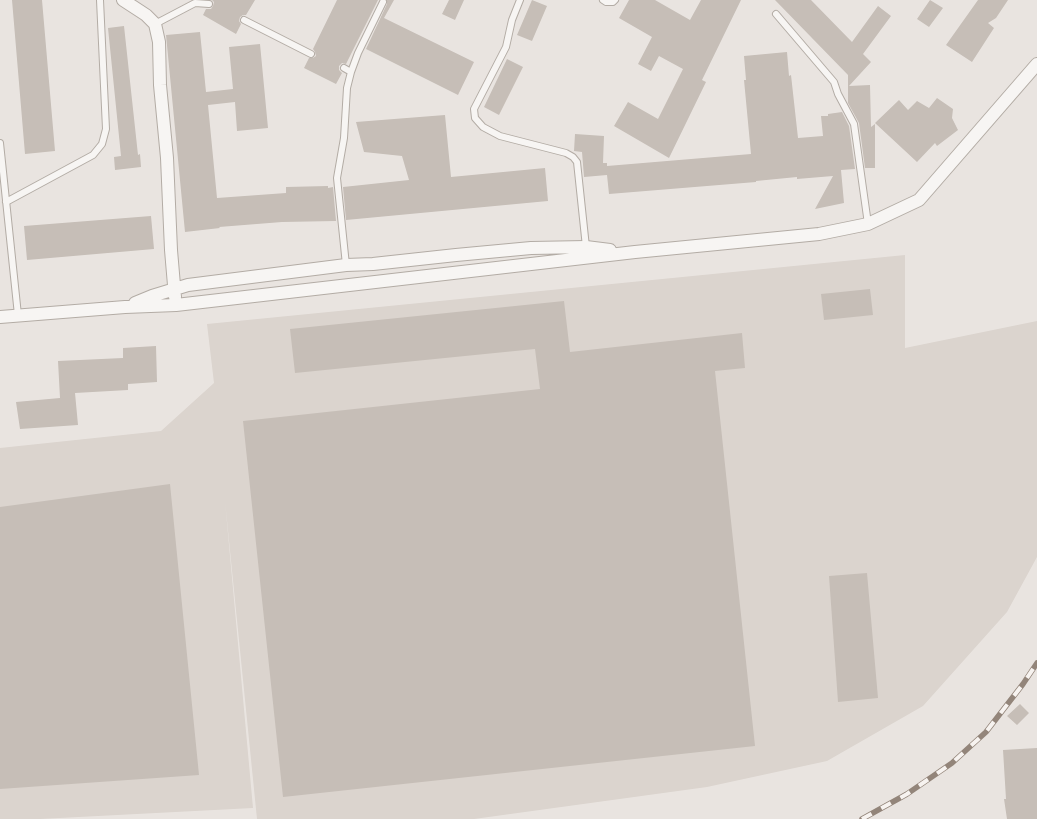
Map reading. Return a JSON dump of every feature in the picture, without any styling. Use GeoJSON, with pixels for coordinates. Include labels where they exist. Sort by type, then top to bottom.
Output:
{"type":"FeatureCollection","features":[{"type":"Feature","properties":{"kind":"street"},"geometry":{"type":"LineString","coordinates":[[123,0],[146,15],[155,24],[159,42],[160,85],[167,158],[171,250],[176,305]]}},
{"type":"Feature","properties":{"kind":"street"},"geometry":{"type":"LineString","coordinates":[[0,317],[124,306],[176,305],[635,252],[819,234],[868,224],[919,200],[1037,64]]}},
{"type":"Feature","properties":{"kind":"street"},"geometry":{"type":"LineString","coordinates":[[124,306],[188,285],[346,265],[531,248],[586,247],[635,252]]}},
{"type":"Feature","properties":{"kind":"lane"},"geometry":{"type":"LineString","coordinates":[[6,202],[93,155],[102,144],[106,129],[100,0]]}},
{"type":"Feature","properties":{"kind":"lane"},"geometry":{"type":"LineString","coordinates":[[520,0],[512,20],[506,47],[474,109],[475,118],[483,127],[500,136],[566,153],[573,157],[577,162],[586,247]]}},
{"type":"Feature","properties":{"kind":"lane"},"geometry":{"type":"LineString","coordinates":[[603,0],[606,2],[613,2],[615,0]]}},
{"type":"Feature","properties":{"kind":"lane"},"geometry":{"type":"LineString","coordinates":[[155,24],[196,1],[209,4]]}},
{"type":"Feature","properties":{"kind":"lane"},"geometry":{"type":"LineString","coordinates":[[346,265],[337,178],[344,138],[347,88],[358,53],[383,2]]}},
{"type":"Feature","properties":{"kind":"lane"},"geometry":{"type":"LineString","coordinates":[[776,14],[834,82],[838,94],[854,124],[868,224]]}},
{"type":"Feature","properties":{"kind":"lane"},"geometry":{"type":"LineString","coordinates":[[244,20],[311,54]]}},
{"type":"Feature","properties":{"kind":"lane"},"geometry":{"type":"LineString","coordinates":[[344,68],[351,72]]}},
{"type":"Feature","properties":{"kind":"lane"},"geometry":{"type":"LineString","coordinates":[[0,143],[18,315]]}},
{"type":"Feature","properties":{"kind":"shaded area"},"geometry":{"type":"Polygon","coordinates":[[[905,255],[905,348],[1037,321],[1037,557],[1007,612],[923,706],[827,761],[707,787],[474,819],[257,819],[225,501],[253,808],[40,819],[0,819],[0,448],[161,431],[214,383],[207,324],[905,255]]]}},
{"type":"Feature","properties":{"kind":"building"},"geometry":{"type":"Polygon","coordinates":[[[12,0],[42,0],[55,151],[25,154],[12,0]]]}},
{"type":"Feature","properties":{"kind":"building"},"geometry":{"type":"Polygon","coordinates":[[[212,0],[255,0],[246,15],[240,17],[239,21],[241,24],[236,34],[203,15],[206,9],[211,9],[213,6],[214,2],[212,0]]]}},
{"type":"Feature","properties":{"kind":"building"},"geometry":{"type":"Polygon","coordinates":[[[337,0],[378,0],[346,64],[342,63],[339,66],[339,70],[342,73],[336,84],[304,68],[309,58],[316,56],[313,49],[337,0]]]}},
{"type":"Feature","properties":{"kind":"building"},"geometry":{"type":"Polygon","coordinates":[[[387,0],[394,0],[384,18],[474,62],[458,95],[366,49],[387,4],[387,0]]]}},
{"type":"Feature","properties":{"kind":"building"},"geometry":{"type":"Polygon","coordinates":[[[449,0],[464,0],[455,20],[442,14],[449,0]]]}},
{"type":"Feature","properties":{"kind":"building"},"geometry":{"type":"Polygon","coordinates":[[[532,0],[547,6],[532,41],[517,35],[532,0]]]}},
{"type":"Feature","properties":{"kind":"building"},"geometry":{"type":"Polygon","coordinates":[[[629,0],[655,0],[690,20],[701,0],[741,0],[702,80],[706,82],[669,158],[614,126],[628,102],[658,119],[683,69],[659,56],[651,71],[638,64],[652,37],[619,18],[629,0]]]}},
{"type":"Feature","properties":{"kind":"building"},"geometry":{"type":"Polygon","coordinates":[[[775,0],[811,0],[852,42],[878,6],[891,16],[863,54],[871,62],[849,86],[870,85],[871,127],[875,124],[875,168],[865,168],[859,123],[848,103],[848,75],[775,0]]]}},
{"type":"Feature","properties":{"kind":"building"},"geometry":{"type":"Polygon","coordinates":[[[930,0],[943,8],[929,27],[917,19],[930,0]]]}},
{"type":"Feature","properties":{"kind":"building"},"geometry":{"type":"Polygon","coordinates":[[[978,0],[1008,0],[996,18],[988,23],[994,28],[972,62],[946,45],[978,0]]]}},
{"type":"Feature","properties":{"kind":"building"},"geometry":{"type":"Polygon","coordinates":[[[124,26],[138,155],[140,154],[141,167],[115,170],[114,157],[121,156],[108,28],[124,26]]]}},
{"type":"Feature","properties":{"kind":"building"},"geometry":{"type":"Polygon","coordinates":[[[200,32],[206,92],[233,89],[229,47],[260,44],[268,128],[237,131],[235,102],[208,105],[217,198],[286,193],[286,187],[328,186],[328,188],[333,187],[336,221],[282,222],[185,232],[166,35],[200,32]]]}},
{"type":"Feature","properties":{"kind":"building"},"geometry":{"type":"Polygon","coordinates":[[[787,52],[798,138],[823,136],[821,116],[828,116],[828,114],[842,112],[849,126],[855,169],[841,170],[844,203],[815,209],[833,176],[797,179],[797,177],[609,194],[607,175],[584,177],[582,152],[574,151],[575,134],[604,136],[603,163],[607,163],[607,166],[751,154],[744,80],[746,80],[744,56],[787,52]]]}},
{"type":"Feature","properties":{"kind":"building"},"geometry":{"type":"Polygon","coordinates":[[[507,59],[523,67],[499,115],[484,107],[507,59]]]}},
{"type":"Feature","properties":{"kind":"building"},"geometry":{"type":"Polygon","coordinates":[[[937,98],[953,109],[952,118],[958,130],[937,146],[935,143],[917,162],[875,123],[899,100],[908,110],[917,101],[929,108],[937,98]]]}},
{"type":"Feature","properties":{"kind":"building"},"geometry":{"type":"Polygon","coordinates":[[[445,115],[451,177],[545,168],[548,201],[346,220],[343,187],[409,180],[402,156],[364,152],[356,122],[445,115]]]}},
{"type":"Feature","properties":{"kind":"building"},"geometry":{"type":"Polygon","coordinates":[[[151,216],[154,249],[27,260],[24,226],[151,216]]]}},
{"type":"Feature","properties":{"kind":"building"},"geometry":{"type":"Polygon","coordinates":[[[870,289],[873,315],[824,320],[821,294],[870,289]]]}},
{"type":"Feature","properties":{"kind":"building"},"geometry":{"type":"Polygon","coordinates":[[[564,301],[570,352],[742,333],[745,368],[715,371],[755,746],[283,797],[243,421],[540,389],[535,349],[295,373],[290,329],[564,301]]]}},
{"type":"Feature","properties":{"kind":"building"},"geometry":{"type":"Polygon","coordinates":[[[156,346],[157,382],[128,384],[128,390],[75,393],[78,425],[20,429],[16,402],[60,398],[58,361],[123,358],[123,348],[156,346]]]}},
{"type":"Feature","properties":{"kind":"building"},"geometry":{"type":"Polygon","coordinates":[[[170,484],[199,775],[0,789],[0,507],[170,484]]]}},
{"type":"Feature","properties":{"kind":"building"},"geometry":{"type":"Polygon","coordinates":[[[867,573],[878,698],[838,702],[829,576],[867,573]]]}},
{"type":"Feature","properties":{"kind":"building"},"geometry":{"type":"Polygon","coordinates":[[[1020,704],[1029,713],[1017,725],[1007,716],[1020,704]]]}},
{"type":"Feature","properties":{"kind":"building"},"geometry":{"type":"Polygon","coordinates":[[[1037,748],[1037,819],[1007,819],[1004,799],[1006,799],[1003,750],[1037,748]]]}},
{"type":"Feature","properties":{"kind":"railway"},"geometry":{"type":"LineString","coordinates":[[862,819],[907,794],[952,763],[986,732],[1037,663]]}}]}
